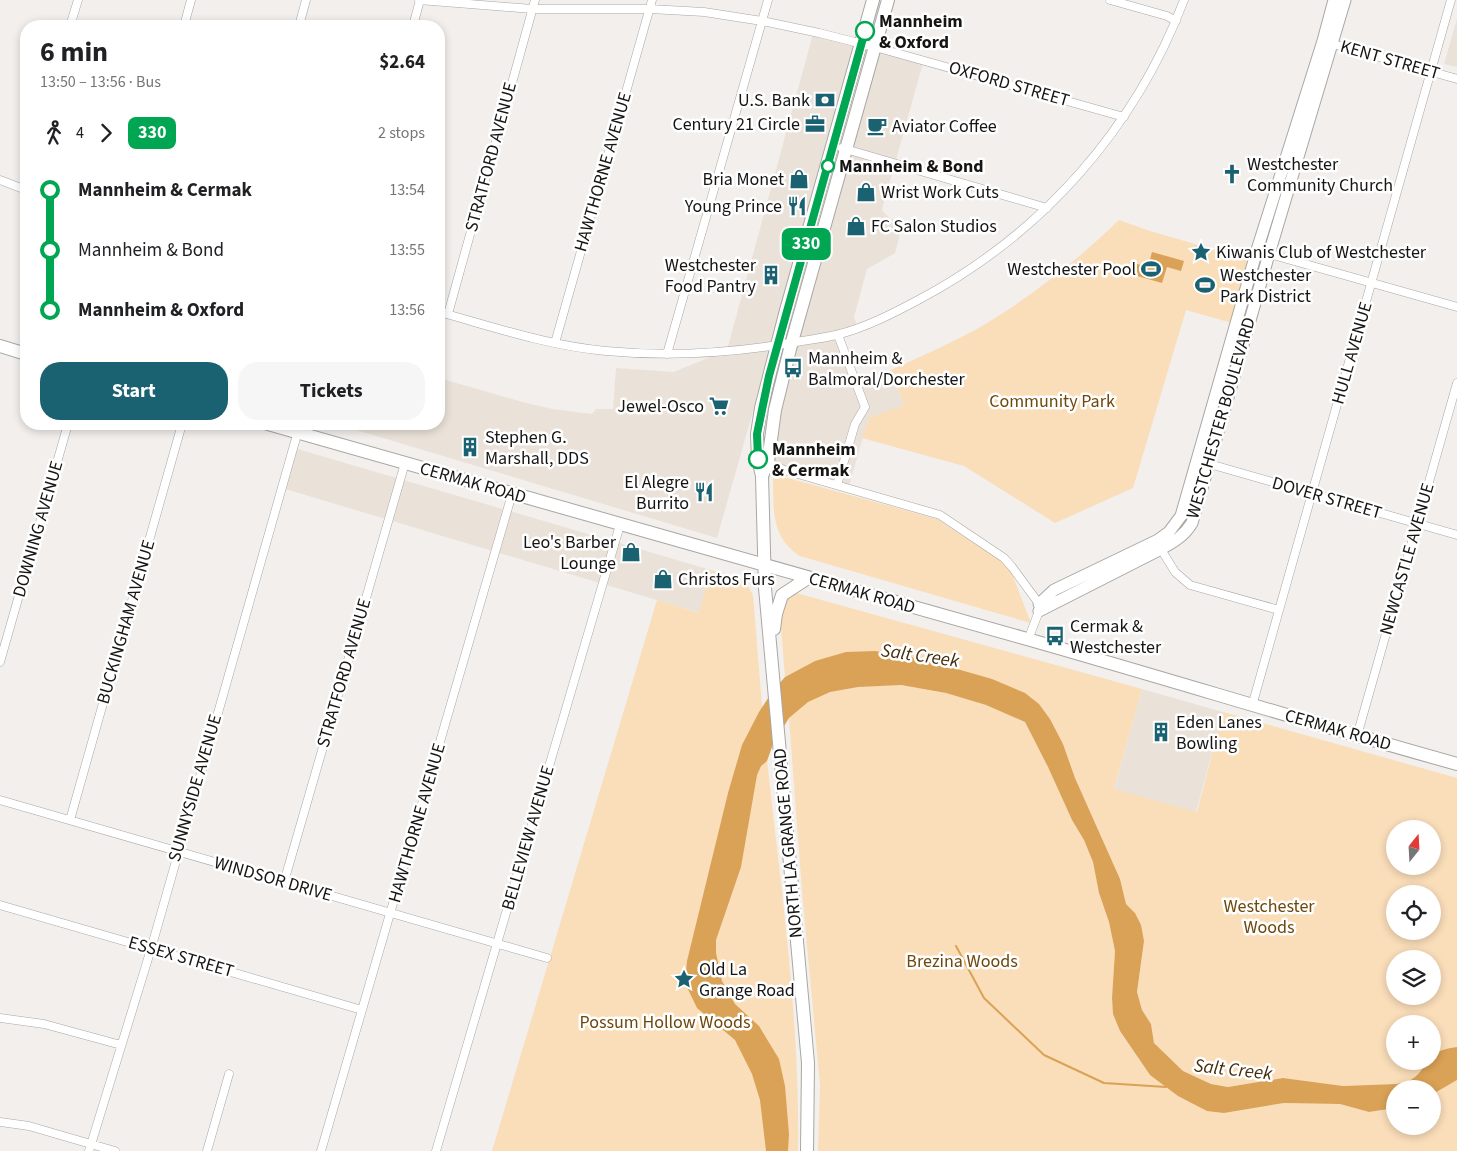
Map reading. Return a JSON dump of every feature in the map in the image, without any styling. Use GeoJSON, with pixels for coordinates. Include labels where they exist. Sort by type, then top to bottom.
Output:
{"type":"FeatureCollection","features":[{"type":"Feature","properties":{"kind":"main road"},"geometry":{"type":"LineString","coordinates":[[763,476],[760,471],[757,434],[761,408],[873,0]]}},
{"type":"Feature","properties":{"kind":"main road"},"geometry":{"type":"LineString","coordinates":[[763,476],[768,462],[775,410],[792,343],[888,0]]}},
{"type":"Feature","properties":{"kind":"main road"},"geometry":{"type":"LineString","coordinates":[[0,346],[20,352]]}},
{"type":"Feature","properties":{"kind":"main road","name":"CERMAK ROAD"},"geometry":{"type":"LineString","coordinates":[[304,430],[405,463],[512,494],[1457,764]]}},
{"type":"Feature","properties":{"kind":"main road","name":"NORTH LA GRANGE ROAD"},"geometry":{"type":"LineString","coordinates":[[763,476],[763,566],[808,1063],[807,1151]]}},
{"type":"Feature","properties":{"kind":"main road"},"geometry":{"type":"LineString","coordinates":[[771,659],[776,614],[782,595],[808,578]]}},
{"type":"Feature","properties":{"kind":"street"},"geometry":{"type":"LineString","coordinates":[[72,20],[78,0]]}},
{"type":"Feature","properties":{"kind":"street"},"geometry":{"type":"LineString","coordinates":[[186,20],[191,0]]}},
{"type":"Feature","properties":{"kind":"street"},"geometry":{"type":"LineString","coordinates":[[300,20],[306,0]]}},
{"type":"Feature","properties":{"kind":"street"},"geometry":{"type":"LineString","coordinates":[[415,20],[420,0]]}},
{"type":"Feature","properties":{"kind":"street","name":"OXFORD STREET"},"geometry":{"type":"LineString","coordinates":[[420,0],[532,9],[704,12],[819,32],[875,46],[1124,117]]}},
{"type":"Feature","properties":{"kind":"street","name":"STRATFORD AVENUE"},"geometry":{"type":"LineString","coordinates":[[448,314],[535,0]]}},
{"type":"Feature","properties":{"kind":"street","name":"HAWTHORNE AVENUE"},"geometry":{"type":"LineString","coordinates":[[555,343],[652,0]]}},
{"type":"Feature","properties":{"kind":"street"},"geometry":{"type":"LineString","coordinates":[[668,354],[768,0]]}},
{"type":"Feature","properties":{"kind":"street"},"geometry":{"type":"LineString","coordinates":[[1110,0],[1168,16],[1176,21]]}},
{"type":"Feature","properties":{"kind":"street"},"geometry":{"type":"LineString","coordinates":[[445,313],[555,343],[606,351],[668,354],[727,352],[838,335],[904,308],[963,274],[1011,239],[1047,208],[1092,160],[1124,117],[1156,64],[1184,0]]}},
{"type":"Feature","properties":{"kind":"street","name":"WESTCHESTER BOULEVARD"},"geometry":{"type":"LineString","coordinates":[[1039,608],[1159,545],[1178,539],[1192,523],[1328,43],[1334,0]]}},
{"type":"Feature","properties":{"kind":"street","name":"WESTCHESTER BOULEVARD"},"geometry":{"type":"LineString","coordinates":[[1159,545],[1181,516],[1257,250],[1328,43],[1345,0]]}},
{"type":"Feature","properties":{"kind":"street","name":"HULL AVENUE"},"geometry":{"type":"LineString","coordinates":[[1252,706],[1451,0]]}},
{"type":"Feature","properties":{"kind":"street","name":"KENT STREET"},"geometry":{"type":"LineString","coordinates":[[1328,43],[1457,79]]}},
{"type":"Feature","properties":{"kind":"street"},"geometry":{"type":"LineString","coordinates":[[833,145],[1047,208]]}},
{"type":"Feature","properties":{"kind":"street"},"geometry":{"type":"LineString","coordinates":[[0,180],[20,188]]}},
{"type":"Feature","properties":{"kind":"street"},"geometry":{"type":"LineString","coordinates":[[1257,250],[1457,307]]}},
{"type":"Feature","properties":{"kind":"street"},"geometry":{"type":"LineString","coordinates":[[837,485],[855,424],[865,407],[838,335]]}},
{"type":"Feature","properties":{"kind":"street","name":"NEWCASTLE AVENUE"},"geometry":{"type":"LineString","coordinates":[[1358,736],[1457,383]]}},
{"type":"Feature","properties":{"kind":"street","name":"DOWNING AVENUE"},"geometry":{"type":"LineString","coordinates":[[0,662],[66,430]]}},
{"type":"Feature","properties":{"kind":"street","name":"BUCKINGHAM AVENUE"},"geometry":{"type":"LineString","coordinates":[[70,820],[180,430]]}},
{"type":"Feature","properties":{"kind":"street","name":"SUNNYSIDE AVENUE"},"geometry":{"type":"LineString","coordinates":[[90,1148],[151,949],[177,851],[297,430]]}},
{"type":"Feature","properties":{"kind":"street","name":"DOVER STREET"},"geometry":{"type":"LineString","coordinates":[[1197,461],[1457,534]]}},
{"type":"Feature","properties":{"kind":"street"},"geometry":{"type":"LineString","coordinates":[[768,462],[784,470],[942,516],[1008,562],[1039,608],[1028,640]]}},
{"type":"Feature","properties":{"kind":"street","name":"STRATFORD AVENUE"},"geometry":{"type":"LineString","coordinates":[[284,882],[405,463]]}},
{"type":"Feature","properties":{"kind":"street"},"geometry":{"type":"LineString","coordinates":[[763,476],[784,470]]}},
{"type":"Feature","properties":{"kind":"street","name":"HAWTHORNE AVENUE"},"geometry":{"type":"LineString","coordinates":[[320,1151],[512,494]]}},
{"type":"Feature","properties":{"kind":"street","name":"BELLEVIEW AVENUE"},"geometry":{"type":"LineString","coordinates":[[436,1151],[620,525]]}},
{"type":"Feature","properties":{"kind":"street"},"geometry":{"type":"LineString","coordinates":[[1159,545],[1175,572],[1190,585],[1280,610]]}},
{"type":"Feature","properties":{"kind":"street","name":"WINDSOR DRIVE"},"geometry":{"type":"LineString","coordinates":[[0,800],[547,958]]}},
{"type":"Feature","properties":{"kind":"street","name":"ESSEX STREET"},"geometry":{"type":"LineString","coordinates":[[0,905],[362,1010]]}},
{"type":"Feature","properties":{"kind":"street"},"geometry":{"type":"LineString","coordinates":[[0,1018],[44,1024],[121,1045]]}},
{"type":"Feature","properties":{"kind":"street"},"geometry":{"type":"LineString","coordinates":[[207,1151],[229,1074]]}},
{"type":"Feature","properties":{"kind":"street"},"geometry":{"type":"LineString","coordinates":[[0,1122],[29,1126],[90,1148],[114,1151]]}},
{"type":"Feature","properties":{"kind":"shaded area"},"geometry":{"type":"Polygon","coordinates":[[[1457,19],[1457,67],[1444,64],[1457,19]]]}},
{"type":"Feature","properties":{"kind":"shaded area"},"geometry":{"type":"Polygon","coordinates":[[[814,30],[858,42],[717,538],[356,430],[445,430],[445,380],[526,403],[592,414],[596,409],[613,409],[616,368],[674,372],[727,350],[814,30]]]}},
{"type":"Feature","properties":{"kind":"shaded area"},"geometry":{"type":"Polygon","coordinates":[[[879,51],[923,63],[882,210],[890,219],[903,223],[895,253],[867,269],[854,317],[858,328],[842,335],[859,384],[891,370],[904,405],[868,420],[849,486],[771,464],[776,425],[879,51]]]}},
{"type":"Feature","properties":{"kind":"shaded area","name":"Westchester Pool"},"geometry":{"type":"Polygon","coordinates":[[[1152,252],[1184,261],[1181,271],[1167,267],[1162,283],[1134,275],[1137,264],[1148,267],[1152,252]]]}},
{"type":"Feature","properties":{"kind":"shaded area"},"geometry":{"type":"Polygon","coordinates":[[[294,448],[711,570],[700,613],[282,488],[294,448]]]}},
{"type":"Feature","properties":{"kind":"shaded area","name":"Salt Creek"},"geometry":{"type":"Polygon","coordinates":[[[875,651],[922,659],[992,679],[1025,693],[1039,704],[1050,719],[1063,744],[1075,778],[1120,879],[1126,904],[1135,913],[1141,925],[1144,941],[1137,992],[1142,1010],[1151,1024],[1154,1043],[1183,1071],[1211,1084],[1228,1087],[1283,1078],[1343,1086],[1386,1084],[1386,1109],[1369,1112],[1340,1104],[1284,1103],[1224,1113],[1207,1111],[1178,1096],[1150,1075],[1120,1031],[1113,1014],[1112,998],[1115,951],[1109,922],[1099,893],[1093,862],[1084,840],[1072,820],[1025,722],[986,705],[946,693],[901,685],[858,687],[830,692],[808,702],[789,718],[773,744],[767,761],[761,766],[757,775],[741,867],[716,940],[716,953],[722,981],[735,1004],[759,1026],[779,1059],[785,1086],[789,1134],[788,1151],[766,1151],[760,1100],[752,1074],[735,1040],[697,1008],[685,983],[687,961],[728,793],[742,745],[759,712],[785,677],[815,661],[846,652],[875,651]]]}},
{"type":"Feature","properties":{"kind":"shaded area"},"geometry":{"type":"Polygon","coordinates":[[[1142,689],[1223,712],[1196,812],[1114,790],[1142,689]]]}},
{"type":"Feature","properties":{"kind":"shaded area","name":"Salt Creek"},"geometry":{"type":"Polygon","coordinates":[[[1457,1047],[1457,1080],[1441,1089],[1441,1080],[1411,1080],[1421,1070],[1441,1070],[1441,1051],[1457,1047]]]}},
{"type":"Feature","properties":{"kind":"green space","name":"Community Park"},"geometry":{"type":"Polygon","coordinates":[[[1119,220],[1250,260],[1232,323],[1186,310],[1133,488],[1055,523],[964,466],[862,438],[869,418],[904,405],[891,370],[938,349],[1002,314],[1071,263],[1119,220]]]}},
{"type":"Feature","properties":{"kind":"green space"},"geometry":{"type":"Polygon","coordinates":[[[773,474],[937,519],[1009,566],[1031,623],[800,556],[790,548],[778,530],[774,509],[773,474]]]}},
{"type":"Feature","properties":{"kind":"green space","name":"Possum Hollow Woods"},"geometry":{"type":"Polygon","coordinates":[[[711,570],[741,580],[750,589],[753,596],[766,748],[793,1007],[798,1103],[798,1151],[492,1151],[657,600],[699,613],[711,570]]]}},
{"type":"Feature","properties":{"kind":"green space","name":"Westchester Woods"},"geometry":{"type":"Polygon","coordinates":[[[796,593],[1142,689],[1114,789],[1197,812],[1223,712],[1457,778],[1457,1047],[1441,1052],[1441,1015],[1386,1015],[1386,1070],[1421,1070],[1411,1080],[1386,1080],[1386,1084],[1343,1086],[1283,1078],[1228,1087],[1211,1084],[1183,1071],[1154,1043],[1151,1024],[1142,1010],[1137,992],[1144,941],[1135,913],[1126,904],[1120,879],[1075,778],[1063,744],[1050,719],[1039,704],[954,668],[922,659],[815,661],[785,677],[780,615],[787,596],[796,593]]]}},
{"type":"Feature","properties":{"kind":"green space","name":"Brezina Woods"},"geometry":{"type":"Polygon","coordinates":[[[900,685],[946,693],[986,705],[1025,722],[1072,820],[1084,840],[1093,862],[1099,893],[1109,922],[1115,951],[1112,998],[1113,1014],[1120,1031],[1150,1075],[1224,1113],[1284,1103],[1340,1104],[1369,1112],[1386,1109],[1386,1135],[1441,1135],[1441,1089],[1457,1080],[1457,1151],[818,1151],[820,1085],[802,891],[789,718],[807,702],[829,692],[840,689],[900,685]]]}},
{"type":"Feature","properties":{"kind":"waterway"},"geometry":{"type":"LineString","coordinates":[[956,946],[984,998],[1044,1055],[1104,1083],[1166,1087]]}},
{"type":"Feature","properties":{"kind":"bus line","name":"330"},"geometry":{"type":"LineString","coordinates":[[758,459],[757,434],[761,408],[791,292],[865,31]]}},
{"type":"Feature","properties":{"kind":"place","name":"Mannheim & Oxford"},"geometry":{"type":"Point","coordinates":[865,31]}},
{"type":"Feature","properties":{"kind":"place","name":"U.S. Bank"},"geometry":{"type":"Point","coordinates":[825,100]}},
{"type":"Feature","properties":{"kind":"place","name":"Century 21 Circle"},"geometry":{"type":"Point","coordinates":[815,124]}},
{"type":"Feature","properties":{"kind":"place","name":"Aviator Coffee"},"geometry":{"type":"Point","coordinates":[877,126]}},
{"type":"Feature","properties":{"kind":"place","name":"Mannheim & Bond"},"geometry":{"type":"Point","coordinates":[828,166]}},
{"type":"Feature","properties":{"kind":"place","name":"Westchester Community Church"},"geometry":{"type":"Point","coordinates":[1232,174]}},
{"type":"Feature","properties":{"kind":"place","name":"Bria Monet"},"geometry":{"type":"Point","coordinates":[799,179]}},
{"type":"Feature","properties":{"kind":"place","name":"Wrist Work Cuts"},"geometry":{"type":"Point","coordinates":[866,192]}},
{"type":"Feature","properties":{"kind":"place","name":"Young Prince"},"geometry":{"type":"Point","coordinates":[797,206]}},
{"type":"Feature","properties":{"kind":"place","name":"FC Salon Studios"},"geometry":{"type":"Point","coordinates":[856,226]}},
{"type":"Feature","properties":{"kind":"place","name":"Kiwanis Club of Westchester"},"geometry":{"type":"Point","coordinates":[1201,252]}},
{"type":"Feature","properties":{"kind":"place","name":"Westchester Pool"},"geometry":{"type":"Point","coordinates":[1151,269]}},
{"type":"Feature","properties":{"kind":"place","name":"Westchester Food Pantry"},"geometry":{"type":"Point","coordinates":[771,275]}},
{"type":"Feature","properties":{"kind":"place","name":"Westchester Park District"},"geometry":{"type":"Point","coordinates":[1205,285]}},
{"type":"Feature","properties":{"kind":"place","name":"Mannheim & Balmoral/Dorchester"},"geometry":{"type":"Point","coordinates":[793,368]}},
{"type":"Feature","properties":{"kind":"place","name":"Jewel-Osco"},"geometry":{"type":"Point","coordinates":[719,406]}},
{"type":"Feature","properties":{"kind":"place","name":"Stephen G. Marshall, DDS"},"geometry":{"type":"Point","coordinates":[470,447]}},
{"type":"Feature","properties":{"kind":"place","name":"Mannheim & Cermak"},"geometry":{"type":"Point","coordinates":[758,459]}},
{"type":"Feature","properties":{"kind":"place","name":"El Alegre Burrito"},"geometry":{"type":"Point","coordinates":[704,492]}},
{"type":"Feature","properties":{"kind":"place","name":"Leo's Barber Lounge"},"geometry":{"type":"Point","coordinates":[631,552]}},
{"type":"Feature","properties":{"kind":"place","name":"Christos Furs"},"geometry":{"type":"Point","coordinates":[663,579]}},
{"type":"Feature","properties":{"kind":"place","name":"Cermak & Westchester"},"geometry":{"type":"Point","coordinates":[1055,636]}},
{"type":"Feature","properties":{"kind":"place","name":"Eden Lanes Bowling"},"geometry":{"type":"Point","coordinates":[1161,732]}},
{"type":"Feature","properties":{"kind":"place","name":"Old La Grange Road"},"geometry":{"type":"Point","coordinates":[684,979]}}]}
